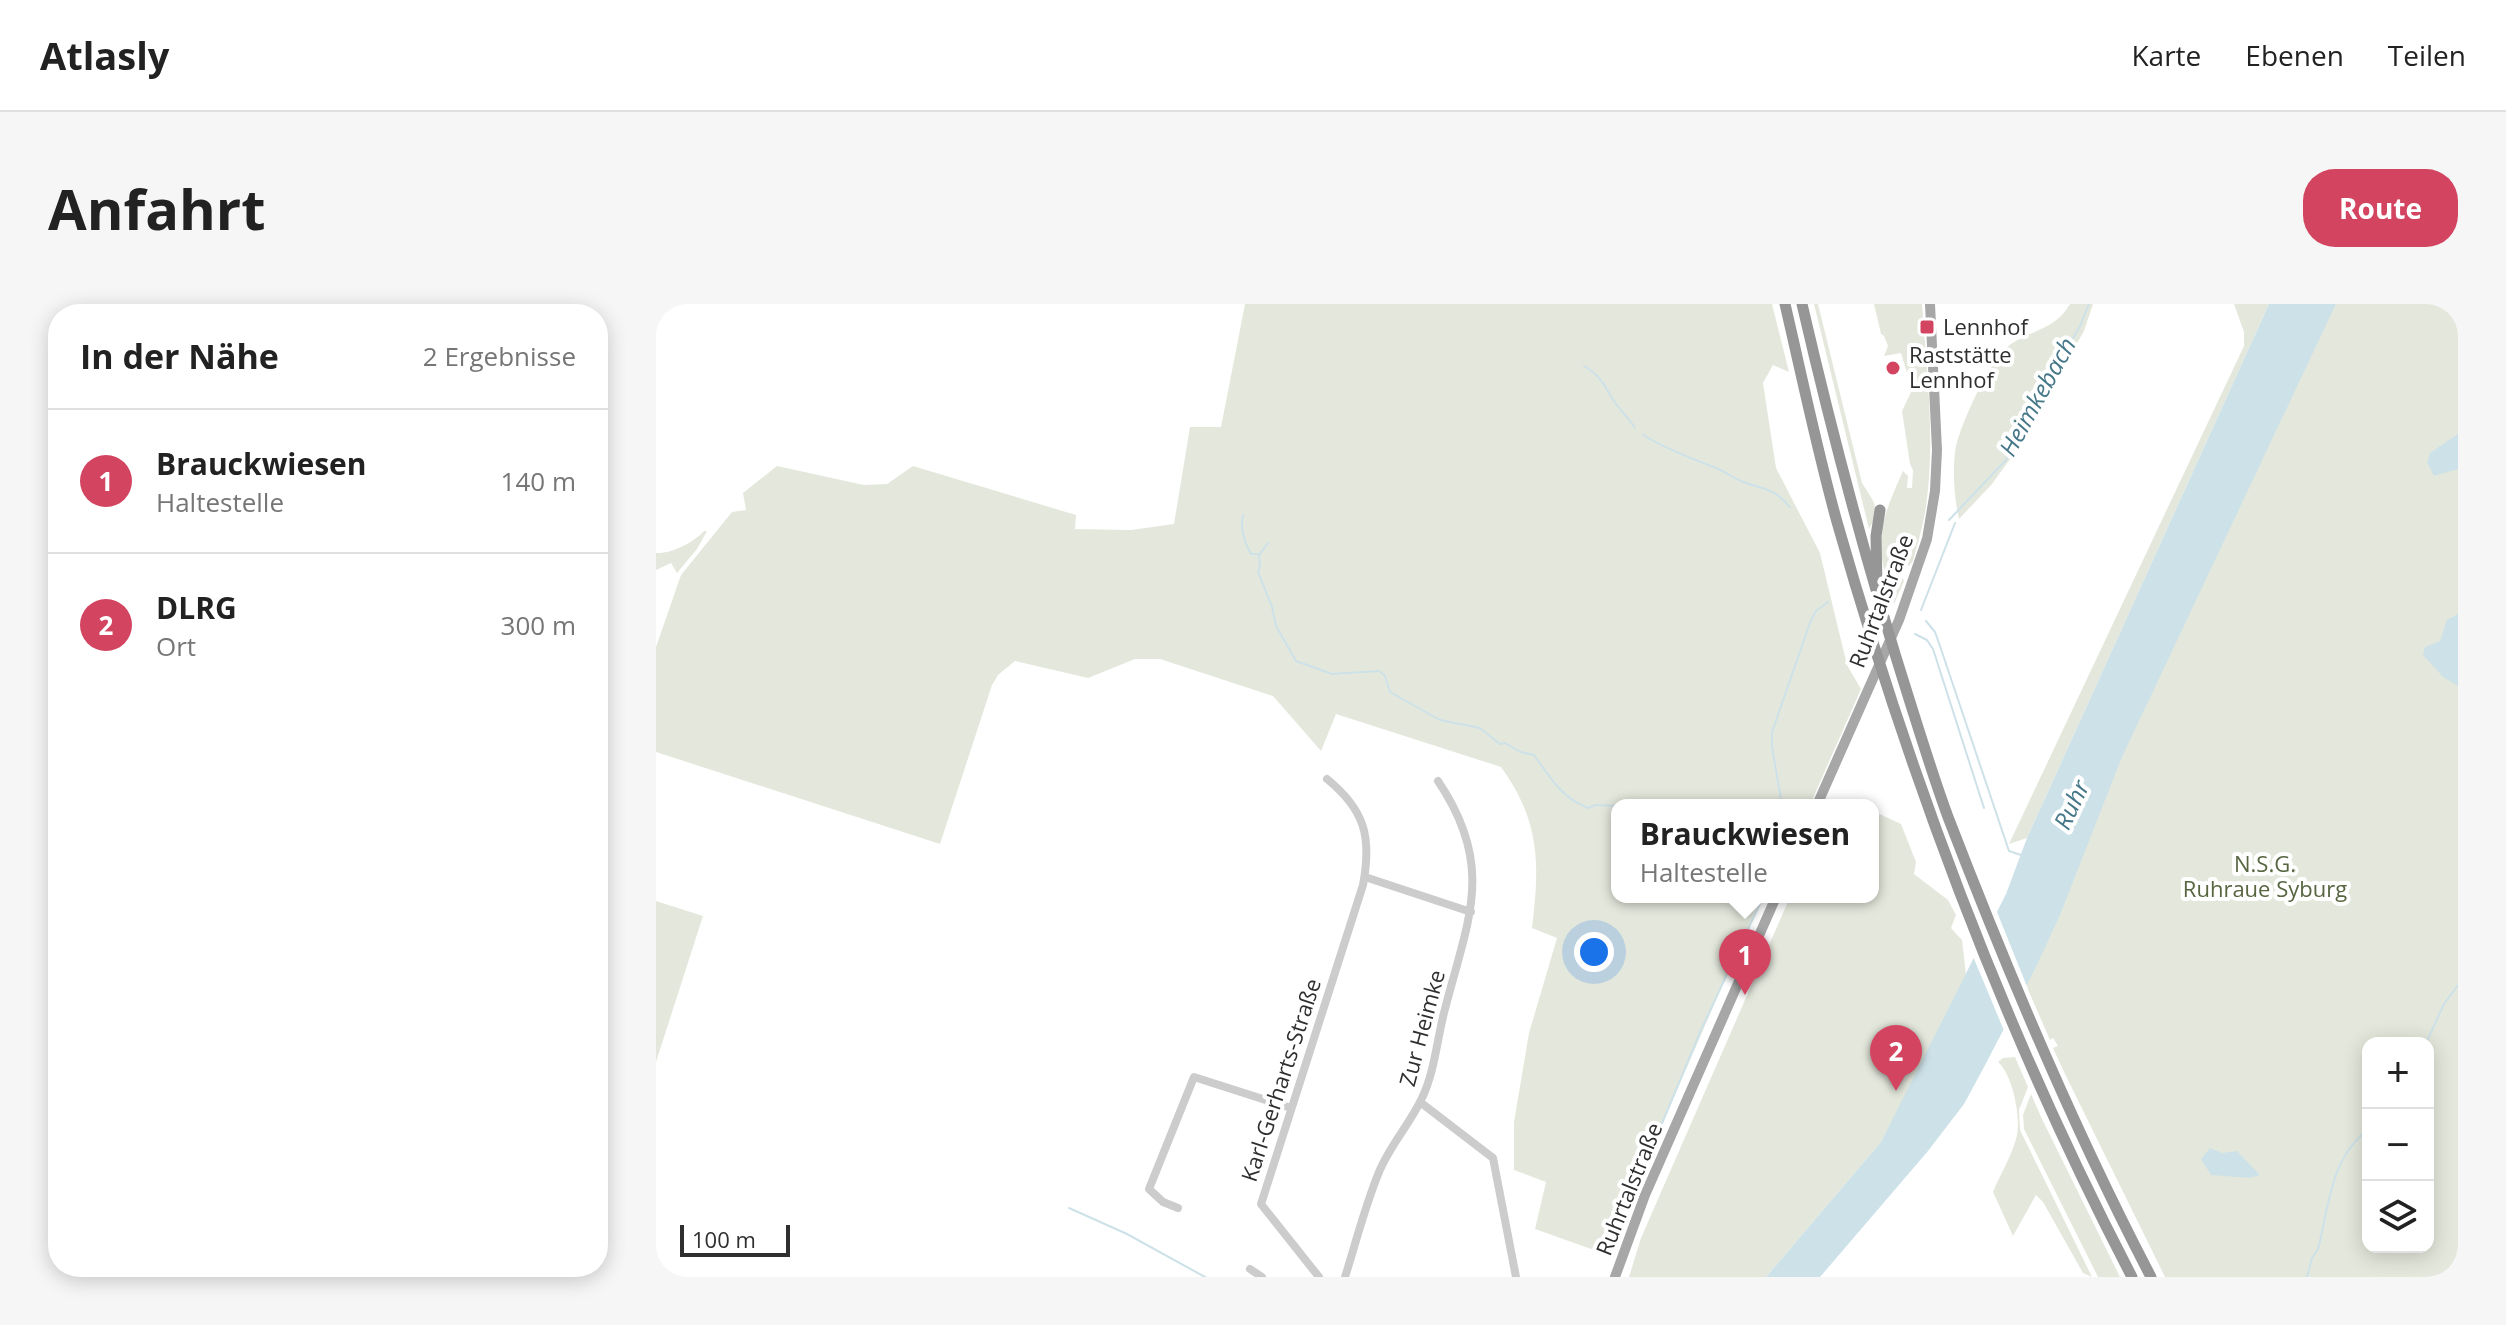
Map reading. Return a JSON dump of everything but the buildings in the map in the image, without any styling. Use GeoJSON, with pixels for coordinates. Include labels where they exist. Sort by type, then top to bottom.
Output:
{"type":"FeatureCollection","features":[{"type":"Feature","properties":{"kind":"highway"},"geometry":{"type":"LineString","coordinates":[[1785,304],[1829,492],[1884,680],[1945,856],[2048,1106],[2132,1277]]}},
{"type":"Feature","properties":{"kind":"highway"},"geometry":{"type":"LineString","coordinates":[[1802,304],[1877,601],[1955,834],[2058,1087],[2105,1190],[2151,1277]]}},
{"type":"Feature","properties":{"kind":"highway"},"geometry":{"type":"LineString","coordinates":[[1877,601],[1876,536],[1880,510]]}},
{"type":"Feature","properties":{"kind":"main road","name":"Ruhrtalstraße"},"geometry":{"type":"LineString","coordinates":[[1820,799],[1899,620],[1927,539],[1935,491],[1937,450],[1930,304]]}},
{"type":"Feature","properties":{"kind":"main road","name":"Ruhrtalstraße"},"geometry":{"type":"LineString","coordinates":[[1615,1277],[1645,1195],[1773,903]]}},
{"type":"Feature","properties":{"kind":"street","name":"Karl-Gerharts-Straße"},"geometry":{"type":"LineString","coordinates":[[1319,1277],[1261,1207],[1365,877],[1368,847],[1364,827],[1352,802],[1327,779]]}},
{"type":"Feature","properties":{"kind":"street","name":"Zur Heimke"},"geometry":{"type":"LineString","coordinates":[[1345,1277],[1379,1171],[1427,1085],[1471,912],[1473,877],[1466,839],[1447,794],[1438,781]]}},
{"type":"Feature","properties":{"kind":"street"},"geometry":{"type":"LineString","coordinates":[[1365,877],[1471,912]]}},
{"type":"Feature","properties":{"kind":"street"},"geometry":{"type":"LineString","coordinates":[[1178,1208],[1163,1202],[1149,1189],[1194,1077],[1291,1108]]}},
{"type":"Feature","properties":{"kind":"street"},"geometry":{"type":"LineString","coordinates":[[1420,1102],[1493,1158],[1516,1277]]}},
{"type":"Feature","properties":{"kind":"street"},"geometry":{"type":"LineString","coordinates":[[1250,1269],[1262,1277]]}},
{"type":"Feature","properties":{"kind":"green space"},"geometry":{"type":"Polygon","coordinates":[[[1245,304],[1772,304],[1789,372],[1773,365],[1763,383],[1776,468],[1820,553],[1847,665],[1861,689],[1813,799],[1611,799],[1611,903],[1758,903],[1608,1255],[1535,1229],[1546,1182],[1514,1170],[1514,1122],[1529,1033],[1557,938],[1532,928],[1536,883],[1534,843],[1523,806],[1501,767],[1336,714],[1321,751],[1273,696],[1160,659],[1135,659],[1088,678],[1015,661],[998,675],[992,685],[940,844],[656,752],[656,647],[681,575],[732,512],[746,510],[743,493],[777,466],[864,485],[887,484],[913,466],[1076,515],[1075,529],[1131,530],[1174,524],[1190,427],[1221,427],[1245,304]]]}},
{"type":"Feature","properties":{"kind":"green space"},"geometry":{"type":"Polygon","coordinates":[[[1814,304],[1818,304],[1862,483],[1874,505],[1875,515],[1869,529],[1814,304]]]}},
{"type":"Feature","properties":{"kind":"green space"},"geometry":{"type":"Polygon","coordinates":[[[1874,304],[1922,304],[1928,383],[1930,461],[1925,513],[1913,561],[1909,566],[1904,563],[1899,573],[1904,581],[1894,604],[1883,566],[1881,537],[1888,508],[1903,471],[1908,476],[1907,488],[1912,488],[1913,470],[1902,411],[1912,390],[1901,353],[1884,356],[1888,346],[1881,334],[1874,304]]]}},
{"type":"Feature","properties":{"kind":"green space"},"geometry":{"type":"Polygon","coordinates":[[[2070,304],[2093,304],[2084,331],[2013,455],[1992,484],[1959,519],[1954,483],[1956,446],[1978,391],[1994,363],[2011,344],[2051,324],[2070,304]]]}},
{"type":"Feature","properties":{"kind":"green space"},"geometry":{"type":"Polygon","coordinates":[[[2234,304],[2269,304],[2027,838],[2009,844],[2244,346],[2244,332],[2234,304]]]}},
{"type":"Feature","properties":{"kind":"green space","name":"N.S.G. Ruhraue Syburg"},"geometry":{"type":"Polygon","coordinates":[[[2317,304],[2458,304],[2458,1267],[2452,1277],[2165,1277],[2065,1074],[2053,1048],[2058,1046],[2053,1038],[2050,1040],[2026,985],[2056,879],[2317,304]]]}},
{"type":"Feature","properties":{"kind":"green space"},"geometry":{"type":"Polygon","coordinates":[[[707,531],[697,549],[677,573],[671,563],[656,570],[656,553],[682,547],[707,531]]]}},
{"type":"Feature","properties":{"kind":"green space"},"geometry":{"type":"Polygon","coordinates":[[[1879,814],[1901,824],[1916,862],[1914,874],[1948,900],[1956,915],[1951,928],[1962,940],[1966,975],[1881,1142],[1766,1277],[1629,1277],[1641,1238],[1787,903],[1879,903],[1879,814]]]}},
{"type":"Feature","properties":{"kind":"green space"},"geometry":{"type":"Polygon","coordinates":[[[656,901],[703,916],[656,1062],[656,901]]]}},
{"type":"Feature","properties":{"kind":"green space"},"geometry":{"type":"Polygon","coordinates":[[[2015,1057],[2028,1087],[2019,1110],[2020,1130],[2092,1277],[2083,1273],[2036,1195],[2013,1236],[1993,1192],[2018,1131],[2012,1087],[1998,1062],[2003,1058],[2015,1057]]]}},
{"type":"Feature","properties":{"kind":"green space"},"geometry":{"type":"Polygon","coordinates":[[[2031,1094],[2120,1277],[2098,1277],[2024,1129],[2023,1115],[2031,1094]]]}},
{"type":"Feature","properties":{"kind":"water","name":"Ruhr"},"geometry":{"type":"Polygon","coordinates":[[[2269,304],[2336,304],[2122,757],[2060,915],[2036,967],[1964,1104],[1820,1277],[1766,1277],[1881,1142],[2006,894],[2027,838],[2269,304]]]}},
{"type":"Feature","properties":{"kind":"water"},"geometry":{"type":"Polygon","coordinates":[[[2458,434],[2458,469],[2434,476],[2427,462],[2430,453],[2458,434]]]}},
{"type":"Feature","properties":{"kind":"water"},"geometry":{"type":"Polygon","coordinates":[[[2458,614],[2458,686],[2443,677],[2423,655],[2425,647],[2440,641],[2447,620],[2458,614]]]}},
{"type":"Feature","properties":{"kind":"water"},"geometry":{"type":"Polygon","coordinates":[[[2210,1148],[2222,1153],[2237,1151],[2260,1175],[2250,1178],[2211,1175],[2201,1159],[2210,1148]]]}},
{"type":"Feature","properties":{"kind":"pier"},"geometry":{"type":"Polygon","coordinates":[[[1995,907],[2028,989],[2005,1033],[1972,954],[1995,907]]]}},
{"type":"Feature","properties":{"kind":"waterway","name":"Heimkebach"},"geometry":{"type":"LineString","coordinates":[[1949,520],[2006,460],[2089,304]]}},
{"type":"Feature","properties":{"kind":"waterway"},"geometry":{"type":"LineString","coordinates":[[1584,366],[1599,378],[1635,428]]}},
{"type":"Feature","properties":{"kind":"waterway"},"geometry":{"type":"LineString","coordinates":[[1643,435],[1738,480],[1772,492],[1790,507]]}},
{"type":"Feature","properties":{"kind":"waterway"},"geometry":{"type":"LineString","coordinates":[[1243,515],[1242,530],[1246,545],[1251,554],[1258,554]]}},
{"type":"Feature","properties":{"kind":"waterway"},"geometry":{"type":"LineString","coordinates":[[1921,610],[1955,523]]}},
{"type":"Feature","properties":{"kind":"waterway"},"geometry":{"type":"LineString","coordinates":[[1260,554],[1268,543]]}},
{"type":"Feature","properties":{"kind":"waterway","name":"Heimkebach"},"geometry":{"type":"LineString","coordinates":[[1259,555],[1258,572],[1276,626],[1296,661],[1332,674],[1379,671],[1385,676],[1390,692],[1440,720],[1480,728],[1500,744],[1505,743],[1520,752],[1534,755],[1557,786],[1580,804],[1589,808],[1611,806]]}},
{"type":"Feature","properties":{"kind":"waterway","name":"Heimkebach"},"geometry":{"type":"LineString","coordinates":[[1781,799],[1772,732],[1811,620],[1816,611],[1828,602]]}},
{"type":"Feature","properties":{"kind":"waterway"},"geometry":{"type":"LineString","coordinates":[[1926,621],[1935,632],[2009,851],[2021,855]]}},
{"type":"Feature","properties":{"kind":"waterway"},"geometry":{"type":"LineString","coordinates":[[1915,634],[1927,640],[1933,649],[1984,808]]}},
{"type":"Feature","properties":{"kind":"waterway"},"geometry":{"type":"LineString","coordinates":[[1610,1248],[1701,1030],[1760,903]]}},
{"type":"Feature","properties":{"kind":"waterway"},"geometry":{"type":"LineString","coordinates":[[2429,1037],[2444,1004],[2458,985]]}},
{"type":"Feature","properties":{"kind":"waterway"},"geometry":{"type":"LineString","coordinates":[[2307,1277],[2318,1249],[2338,1169],[2362,1135]]}},
{"type":"Feature","properties":{"kind":"waterway"},"geometry":{"type":"LineString","coordinates":[[1069,1208],[1127,1234],[1205,1277]]}},
{"type":"Feature","properties":{"kind":"place","name":"Lennhof"},"geometry":{"type":"Point","coordinates":[1927,327]}},
{"type":"Feature","properties":{"kind":"place","name":"Raststätte Lennhof"},"geometry":{"type":"Point","coordinates":[1893,368]}},
{"type":"Feature","properties":{"kind":"place","name":"Brauckwiesen"},"geometry":{"type":"Point","coordinates":[1745,995]}},
{"type":"Feature","properties":{"kind":"place","name":"DLRG"},"geometry":{"type":"Point","coordinates":[1896,1091]}}]}
